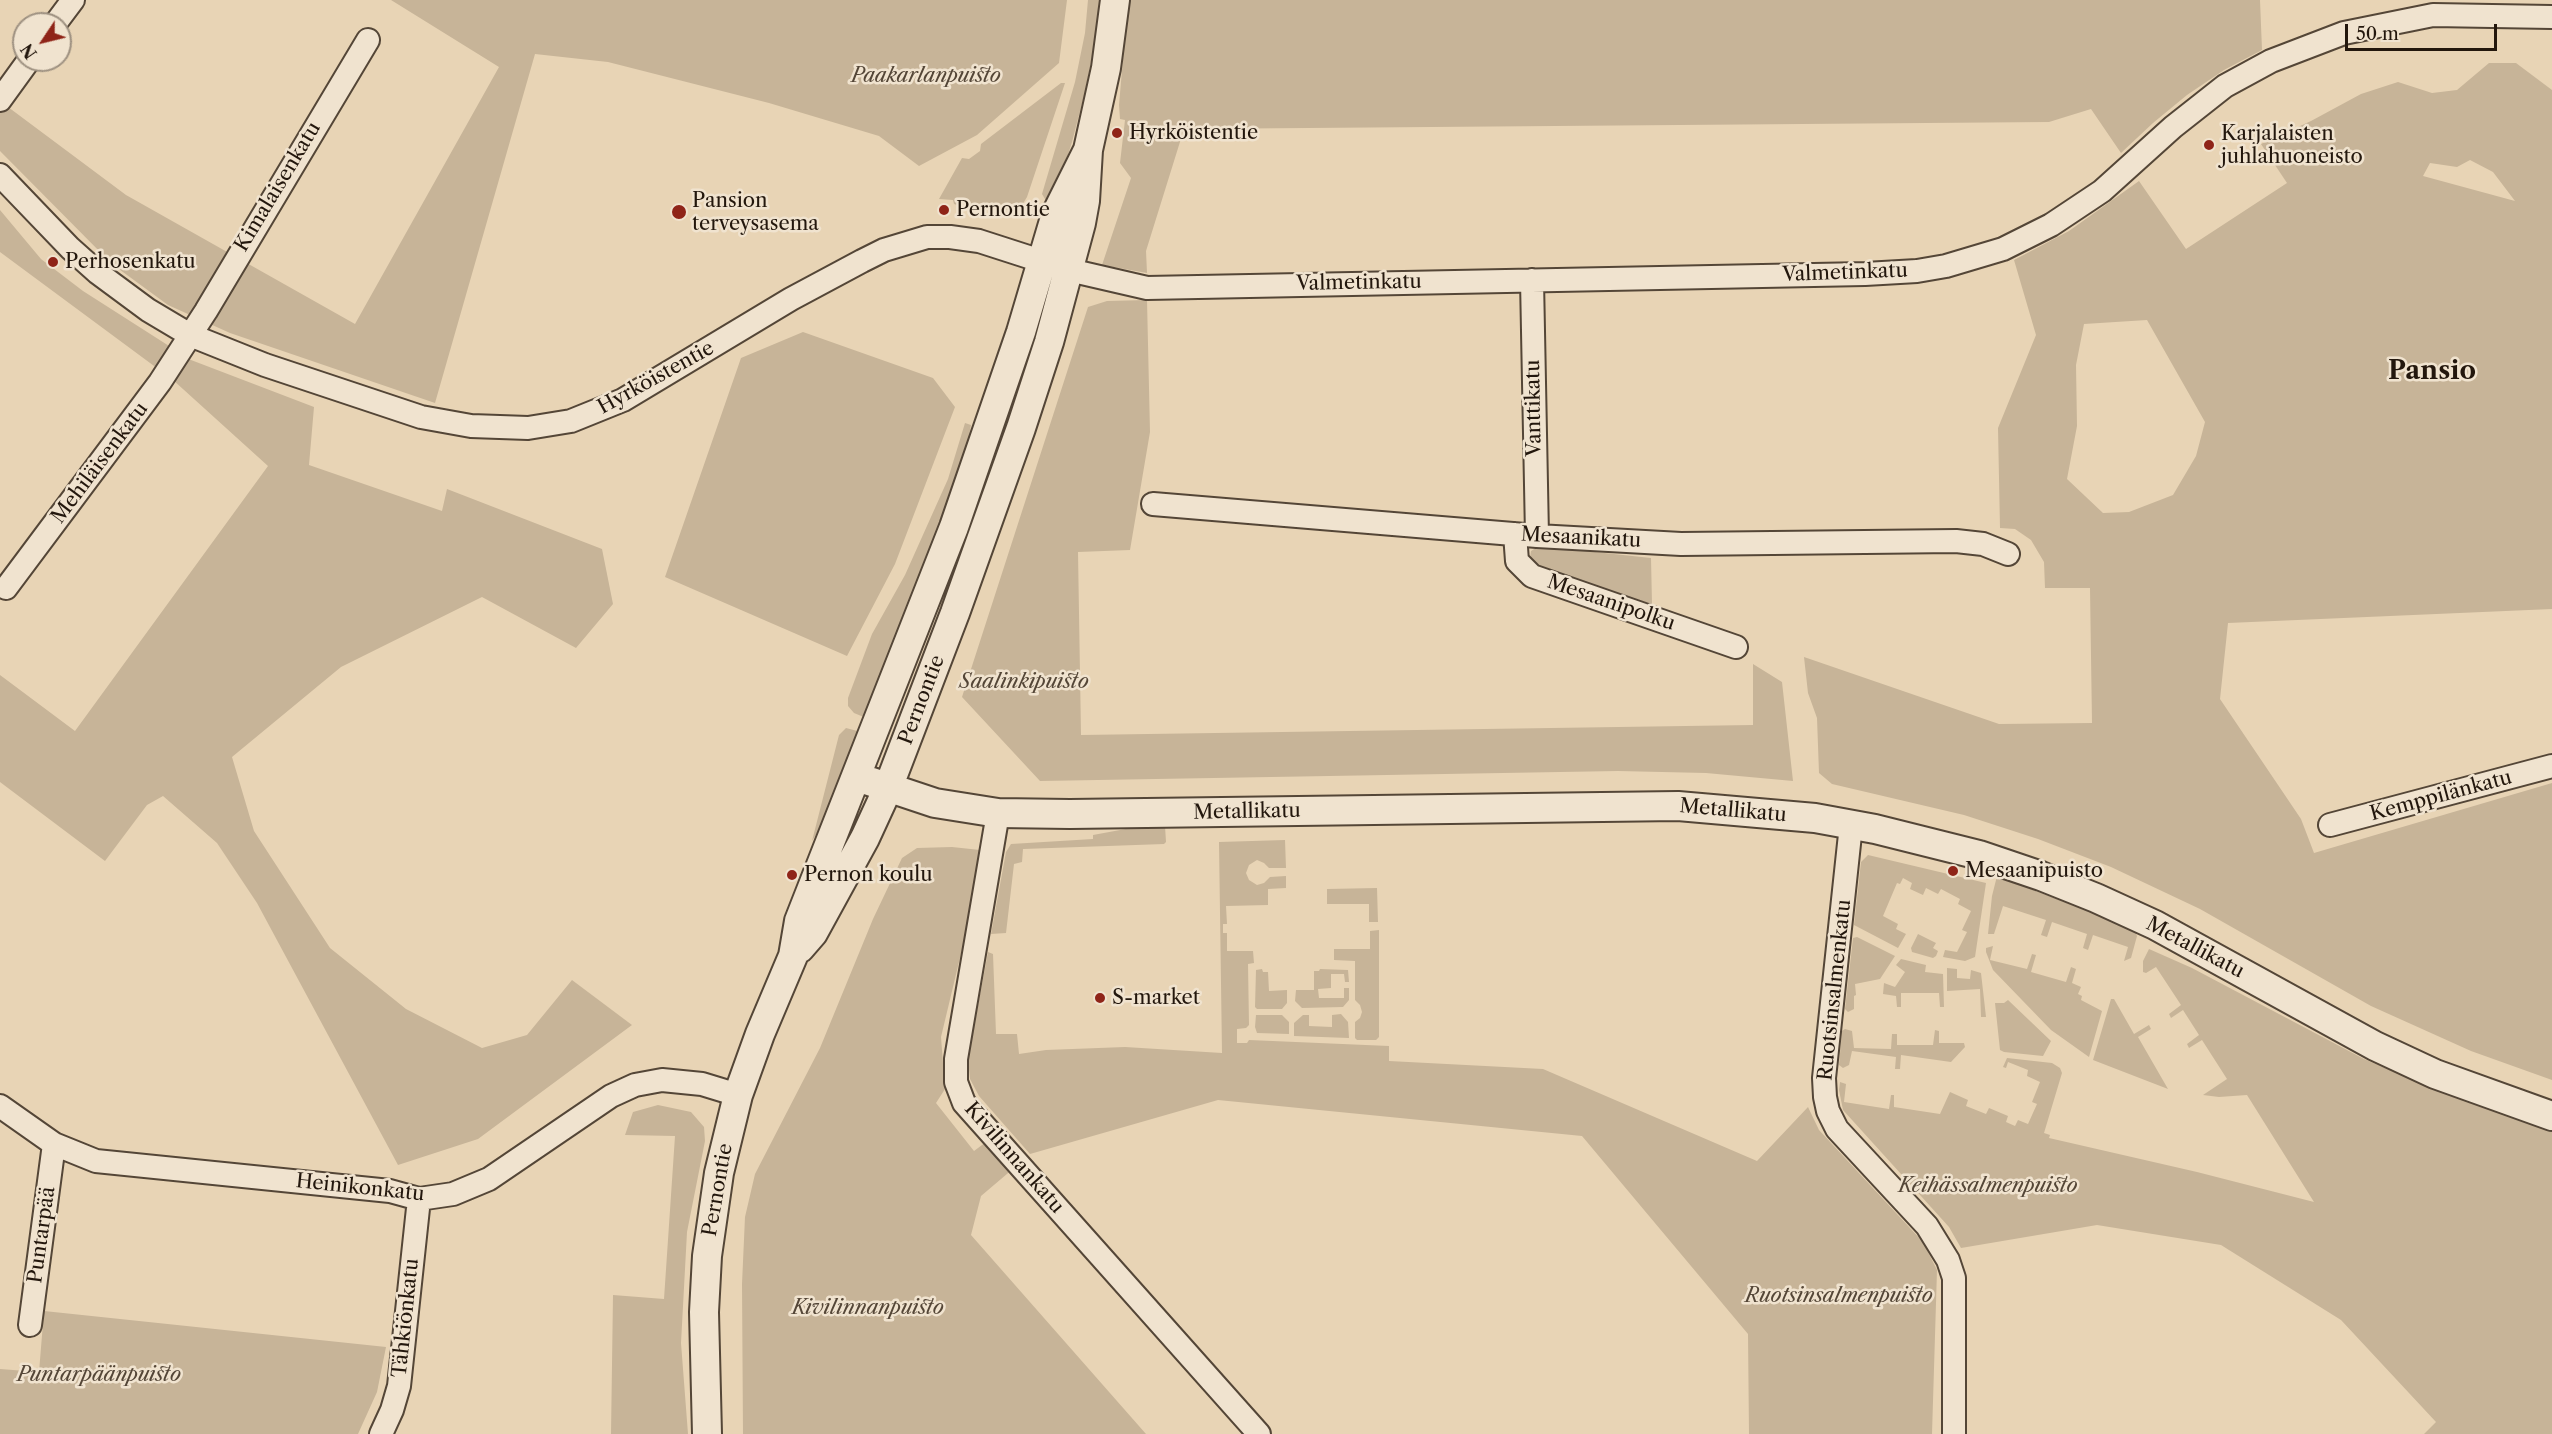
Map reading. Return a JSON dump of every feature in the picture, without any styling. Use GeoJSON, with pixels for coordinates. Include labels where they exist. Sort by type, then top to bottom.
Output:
{"type":"FeatureCollection","features":[{"type":"Feature","properties":{"kind":"street","name":"Pernontie"},"geometry":{"type":"LineString","coordinates":[[793,956],[813,933],[865,838],[888,788],[955,613],[1021,429],[1049,342],[1085,201],[1088,150],[1106,68],[1114,0]]}},
{"type":"Feature","properties":{"kind":"street","name":"Valmetinkatu"},"geometry":{"type":"LineString","coordinates":[[1069,270],[1147,288],[1865,274],[1917,271],[1973,260],[2031,237],[2094,197],[2173,127],[2225,86],[2271,62],[2344,33],[2433,8],[2552,17]]}},
{"type":"Feature","properties":{"kind":"street","name":"Kimalaisenkatu"},"geometry":{"type":"LineString","coordinates":[[190,335],[368,40]]}},
{"type":"Feature","properties":{"kind":"street"},"geometry":{"type":"LineString","coordinates":[[0,100],[20,72]]}},
{"type":"Feature","properties":{"kind":"street","name":"Pernontie"},"geometry":{"type":"LineString","coordinates":[[707,1434],[704,1312],[706,1256],[719,1173],[738,1095],[760,1034],[793,956],[799,921],[954,527],[1021,332],[1065,190],[1088,150]]}},
{"type":"Feature","properties":{"kind":"street","name":"Hyrköistentie"},"geometry":{"type":"LineString","coordinates":[[0,176],[98,273],[148,310],[190,335],[265,365],[422,417],[471,426],[528,428],[572,421],[623,400],[791,299],[862,261],[909,241],[927,237],[979,241],[1069,270]]}},
{"type":"Feature","properties":{"kind":"street","name":"Vanttikatu"},"geometry":{"type":"LineString","coordinates":[[1526,535],[1532,280]]}},
{"type":"Feature","properties":{"kind":"street","name":"Mehiläisenkatu"},"geometry":{"type":"LineString","coordinates":[[6,588],[160,382],[190,335]]}},
{"type":"Feature","properties":{"kind":"street","name":"Mesaanikatu"},"geometry":{"type":"LineString","coordinates":[[1153,504],[1526,535],[1681,544],[1956,542],[1983,544],[2008,554]]}},
{"type":"Feature","properties":{"kind":"street","name":"Mesaanipolku"},"geometry":{"type":"LineString","coordinates":[[1526,535],[1517,561],[1532,576],[1736,647]]}},
{"type":"Feature","properties":{"kind":"street","name":"Kemppilänkatu"},"geometry":{"type":"LineString","coordinates":[[2330,825],[2552,766]]}},
{"type":"Feature","properties":{"kind":"street","name":"Metallikatu"},"geometry":{"type":"LineString","coordinates":[[857,777],[935,803],[998,813],[1678,806],[1815,818],[1851,825],[1978,855],[2041,876],[2096,898],[2155,925],[2375,1046],[2435,1074],[2552,1116]]}},
{"type":"Feature","properties":{"kind":"street","name":"Kivilinnankatu"},"geometry":{"type":"LineString","coordinates":[[998,813],[956,1059],[956,1082],[964,1103],[1260,1434]]}},
{"type":"Feature","properties":{"kind":"street","name":"Ruotsinsalmenkatu"},"geometry":{"type":"LineString","coordinates":[[1851,825],[1824,1078],[1825,1097],[1828,1111],[1838,1129],[1927,1226],[1948,1260],[1953,1278],[1954,1434]]}},
{"type":"Feature","properties":{"kind":"street","name":"Heinikonkatu"},"geometry":{"type":"LineString","coordinates":[[0,1106],[54,1144],[96,1161],[390,1191],[419,1199],[453,1194],[489,1179],[611,1096],[635,1085],[662,1080],[702,1084],[738,1095]]}},
{"type":"Feature","properties":{"kind":"street","name":"Puntarpää"},"geometry":{"type":"LineString","coordinates":[[30,1325],[54,1144]]}},
{"type":"Feature","properties":{"kind":"street","name":"Tähkiönkatu"},"geometry":{"type":"LineString","coordinates":[[381,1434],[392,1410],[399,1386],[419,1199]]}},
{"type":"Feature","properties":{"kind":"green space","name":"Paakarlanpuisto"},"geometry":{"type":"Polygon","coordinates":[[[391,0],[1067,0],[1059,63],[977,135],[919,166],[879,136],[769,103],[608,62],[535,54],[435,403],[230,333],[168,305],[112,264],[0,151],[0,101],[126,195],[355,324],[499,67],[391,0]]]}},
{"type":"Feature","properties":{"kind":"green space"},"geometry":{"type":"Polygon","coordinates":[[[1088,0],[1099,0],[1096,36],[1072,142],[1055,196],[1048,204],[1042,194],[1075,82],[1085,33],[1088,0]]]}},
{"type":"Feature","properties":{"kind":"green space"},"geometry":{"type":"Polygon","coordinates":[[[1128,0],[2260,0],[2262,50],[2224,70],[2187,95],[2121,153],[2091,109],[2049,122],[1184,129],[1146,251],[1147,273],[1102,265],[1131,178],[1120,163],[1125,120],[1120,119],[1119,105],[1128,0]]]}},
{"type":"Feature","properties":{"kind":"green space"},"geometry":{"type":"Polygon","coordinates":[[[2489,63],[2516,63],[2552,90],[2552,609],[2228,623],[2220,699],[2301,819],[2314,853],[2552,783],[2552,1080],[2471,1051],[2371,1006],[2200,909],[2111,867],[2038,839],[1964,815],[1832,784],[1819,773],[1817,718],[1808,693],[1804,657],[1999,724],[2092,723],[2090,588],[2045,588],[2044,562],[2031,540],[2015,529],[2000,528],[1998,428],[2036,335],[2014,260],[2069,231],[2139,181],[2186,249],[2287,183],[2261,144],[2361,94],[2398,82],[2432,93],[2457,90],[2489,63]],[[2470,160],[2457,167],[2430,163],[2423,176],[2515,201],[2493,172],[2470,160]],[[2147,320],[2084,324],[2076,365],[2077,426],[2067,479],[2103,513],[2129,512],[2173,495],[2196,456],[2205,422],[2147,320]]]}},
{"type":"Feature","properties":{"kind":"green space"},"geometry":{"type":"Polygon","coordinates":[[[1061,83],[1065,83],[1027,197],[1021,207],[1010,210],[957,205],[953,200],[939,199],[962,158],[969,159],[980,151],[981,144],[1061,83]]]}},
{"type":"Feature","properties":{"kind":"green space"},"geometry":{"type":"Polygon","coordinates":[[[0,210],[41,259],[83,291],[191,360],[314,407],[309,465],[442,511],[447,489],[602,549],[613,604],[576,648],[482,597],[341,667],[232,757],[254,831],[330,948],[406,1009],[482,1048],[527,1035],[572,980],[632,1025],[478,1139],[398,1165],[257,903],[217,843],[163,796],[147,805],[105,861],[0,782],[0,675],[75,731],[268,466],[173,380],[0,252],[0,210]]]}},
{"type":"Feature","properties":{"kind":"green space","name":"Saalinkipuisto"},"geometry":{"type":"Polygon","coordinates":[[[1147,300],[1150,432],[1130,550],[1078,552],[1081,735],[1753,725],[1753,664],[1782,682],[1793,781],[1706,773],[1618,771],[1040,781],[962,697],[1088,307],[1107,301],[1147,300]]]}},
{"type":"Feature","properties":{"kind":"green space"},"geometry":{"type":"Polygon","coordinates":[[[803,332],[933,378],[955,407],[895,564],[847,656],[665,577],[741,358],[803,332]]]}},
{"type":"Feature","properties":{"kind":"green space"},"geometry":{"type":"Polygon","coordinates":[[[965,423],[971,425],[966,453],[871,720],[854,713],[848,706],[848,698],[872,634],[905,575],[948,479],[965,423]]]}},
{"type":"Feature","properties":{"kind":"green space"},"geometry":{"type":"Polygon","coordinates":[[[1539,546],[1651,558],[1652,604],[1543,571],[1530,558],[1531,551],[1539,546]]]}},
{"type":"Feature","properties":{"kind":"green space"},"geometry":{"type":"Polygon","coordinates":[[[846,728],[865,733],[840,796],[812,841],[839,735],[846,728]]]}},
{"type":"Feature","properties":{"kind":"green space"},"geometry":{"type":"Polygon","coordinates":[[[1165,826],[1166,842],[1164,844],[1023,849],[1022,862],[1014,864],[1006,933],[991,934],[1006,852],[1011,844],[1093,839],[1093,835],[1131,828],[1165,826]]]}},
{"type":"Feature","properties":{"kind":"green space","name":"Ruotsinsalmenpuisto"},"geometry":{"type":"Polygon","coordinates":[[[1285,840],[1286,868],[1269,868],[1257,860],[1249,865],[1246,873],[1249,880],[1257,885],[1264,883],[1270,877],[1286,876],[1286,888],[1268,889],[1268,905],[1226,906],[1227,924],[1223,924],[1223,933],[1227,933],[1227,951],[1253,951],[1254,963],[1248,964],[1249,1025],[1246,1028],[1237,1029],[1237,1043],[1247,1043],[1249,1040],[1389,1046],[1389,1061],[1543,1069],[1757,1161],[1808,1107],[1819,1130],[1923,1242],[1937,1270],[1932,1434],[1749,1434],[1748,1334],[1582,1136],[1218,1100],[1030,1154],[979,1096],[970,1079],[968,1059],[988,952],[993,954],[996,1034],[1017,1034],[1019,1054],[1046,1050],[1125,1047],[1222,1053],[1219,842],[1285,840]]]}},
{"type":"Feature","properties":{"kind":"green space","name":"Kivilinnanpuisto"},"geometry":{"type":"Polygon","coordinates":[[[952,847],[980,850],[982,866],[941,1037],[945,1089],[936,1103],[974,1151],[986,1142],[1014,1168],[981,1196],[971,1235],[1146,1434],[743,1434],[742,1284],[745,1217],[755,1174],[820,1048],[873,919],[902,858],[917,848],[952,847]]]}},
{"type":"Feature","properties":{"kind":"green space"},"geometry":{"type":"Polygon","coordinates":[[[1868,855],[1986,883],[1975,957],[1965,961],[1943,957],[1945,950],[1957,952],[1967,932],[1962,930],[1971,911],[1958,904],[1960,899],[1941,889],[1938,894],[1926,888],[1923,895],[1910,889],[1912,883],[1903,878],[1900,884],[1897,883],[1883,916],[1898,924],[1896,929],[1906,934],[1898,948],[1854,925],[1861,862],[1868,855]]]}},
{"type":"Feature","properties":{"kind":"green space"},"geometry":{"type":"Polygon","coordinates":[[[1997,876],[2129,927],[2135,931],[2137,936],[2131,958],[2124,961],[2128,947],[2093,935],[2088,950],[2083,948],[2087,934],[2052,922],[2047,937],[2041,935],[2046,920],[2003,906],[1994,934],[1988,934],[1992,896],[1997,876]]]}},
{"type":"Feature","properties":{"kind":"green space"},"geometry":{"type":"Polygon","coordinates":[[[1377,888],[1378,922],[1369,922],[1369,904],[1327,904],[1327,889],[1377,888]]]}},
{"type":"Feature","properties":{"kind":"green space"},"geometry":{"type":"Polygon","coordinates":[[[1379,930],[1379,1037],[1376,1040],[1357,1040],[1355,1022],[1360,1018],[1362,1012],[1355,1000],[1355,961],[1334,960],[1334,949],[1370,949],[1370,931],[1379,930]]]}},
{"type":"Feature","properties":{"kind":"green space"},"geometry":{"type":"Polygon","coordinates":[[[1918,934],[1936,943],[1933,948],[1938,951],[1936,956],[1933,958],[1912,952],[1911,948],[1918,934]]]}},
{"type":"Feature","properties":{"kind":"green space"},"geometry":{"type":"Polygon","coordinates":[[[1857,937],[1895,956],[1880,979],[1855,984],[1854,1009],[1848,1012],[1845,1009],[1853,938],[1857,937]]]}},
{"type":"Feature","properties":{"kind":"green space"},"geometry":{"type":"Polygon","coordinates":[[[1993,946],[1990,960],[2027,969],[2032,954],[2036,955],[2031,972],[2066,982],[2071,967],[2076,969],[2072,983],[2081,987],[2078,994],[2082,996],[2081,1000],[2102,1011],[2089,1057],[2051,1030],[1993,970],[1986,948],[1993,946]]]}},
{"type":"Feature","properties":{"kind":"green space","name":"Keihässalmenpuisto"},"geometry":{"type":"Polygon","coordinates":[[[2149,949],[2192,968],[2364,1059],[2432,1088],[2521,1121],[2552,1129],[2552,1434],[2424,1434],[2436,1422],[2341,1320],[2221,1245],[2097,1225],[1961,1248],[1949,1227],[1843,1110],[1839,1090],[1840,1082],[1846,1084],[1844,1102],[1889,1109],[1891,1095],[1894,1095],[1894,1107],[1940,1114],[1950,1092],[1968,1100],[1966,1106],[1986,1114],[1989,1108],[2008,1116],[2006,1122],[2015,1126],[2018,1120],[2028,1124],[2037,1104],[2032,1102],[2040,1082],[2027,1076],[2028,1070],[2008,1062],[2006,1068],[2003,1067],[2007,1058],[2052,1063],[2060,1068],[2062,1073],[2044,1133],[2050,1135],[2049,1138],[2314,1202],[2247,1095],[2219,1097],[2203,1095],[2227,1079],[2202,1040],[2189,1048],[2187,1044],[2199,1035],[2183,1010],[2171,1018],[2169,1014],[2181,1005],[2156,967],[2146,973],[2143,972],[2143,961],[2149,949]]]}},
{"type":"Feature","properties":{"kind":"green space"},"geometry":{"type":"Polygon","coordinates":[[[1901,959],[1926,965],[1925,972],[1943,974],[1944,1007],[1940,1007],[1939,993],[1901,993],[1901,1007],[1897,1007],[1896,996],[1883,994],[1884,983],[1895,987],[1905,972],[1896,965],[1901,959]]]}},
{"type":"Feature","properties":{"kind":"green space"},"geometry":{"type":"Polygon","coordinates":[[[1947,968],[1957,969],[1957,978],[1970,979],[1971,970],[1981,973],[1986,1017],[1981,1017],[1980,989],[1947,991],[1947,968]]]}},
{"type":"Feature","properties":{"kind":"green space"},"geometry":{"type":"Polygon","coordinates":[[[1262,969],[1263,972],[1268,972],[1269,991],[1287,990],[1287,1003],[1282,1009],[1257,1009],[1255,1007],[1256,970],[1262,969]]]}},
{"type":"Feature","properties":{"kind":"green space"},"geometry":{"type":"Polygon","coordinates":[[[1320,969],[1348,970],[1349,982],[1345,982],[1344,974],[1331,974],[1331,988],[1318,989],[1319,998],[1344,998],[1344,988],[1349,988],[1349,1000],[1343,1007],[1302,1008],[1295,1001],[1296,990],[1314,990],[1314,971],[1320,969]]]}},
{"type":"Feature","properties":{"kind":"green space"},"geometry":{"type":"Polygon","coordinates":[[[2111,999],[2114,999],[2134,1034],[2149,1025],[2151,1029],[2138,1037],[2168,1089],[2093,1060],[2111,999]]]}},
{"type":"Feature","properties":{"kind":"green space"},"geometry":{"type":"Polygon","coordinates":[[[2008,1000],[2051,1041],[2043,1056],[2000,1050],[1995,1003],[2004,1003],[2008,1000]]]}},
{"type":"Feature","properties":{"kind":"green space"},"geometry":{"type":"Polygon","coordinates":[[[1341,1014],[1348,1022],[1349,1038],[1294,1036],[1294,1023],[1303,1015],[1309,1015],[1309,1026],[1332,1027],[1332,1015],[1341,1014]]]}},
{"type":"Feature","properties":{"kind":"green space"},"geometry":{"type":"Polygon","coordinates":[[[1256,1015],[1282,1015],[1289,1022],[1289,1034],[1257,1033],[1256,1015]]]}},
{"type":"Feature","properties":{"kind":"green space"},"geometry":{"type":"Polygon","coordinates":[[[1845,1029],[1852,1031],[1854,1048],[1891,1049],[1892,1034],[1897,1034],[1897,1045],[1933,1045],[1935,1030],[1939,1031],[1939,1043],[1964,1043],[1965,1047],[1951,1062],[1901,1055],[1900,1069],[1895,1069],[1896,1057],[1852,1051],[1849,1065],[1843,1068],[1839,1065],[1842,1031],[1845,1029]]]}},
{"type":"Feature","properties":{"kind":"green space"},"geometry":{"type":"Polygon","coordinates":[[[658,1105],[691,1112],[704,1127],[705,1141],[687,1232],[681,1343],[688,1434],[611,1434],[613,1295],[664,1299],[675,1136],[625,1135],[633,1112],[658,1105]]]}},
{"type":"Feature","properties":{"kind":"green space","name":"Puntarpäänpuisto"},"geometry":{"type":"Polygon","coordinates":[[[44,1311],[386,1347],[377,1392],[358,1434],[0,1434],[0,1369],[39,1372],[44,1311]]]}},
{"type":"Feature","properties":{"kind":"place","name":"Hyrköistentie"},"geometry":{"type":"Point","coordinates":[1117,133]}},
{"type":"Feature","properties":{"kind":"place","name":"Karjalaisten juhlahuoneisto"},"geometry":{"type":"Point","coordinates":[2209,145]}},
{"type":"Feature","properties":{"kind":"place","name":"Pernontie"},"geometry":{"type":"Point","coordinates":[944,210]}},
{"type":"Feature","properties":{"kind":"place","name":"Pansion terveysasema"},"geometry":{"type":"Point","coordinates":[679,212]}},
{"type":"Feature","properties":{"kind":"place","name":"Perhosenkatu"},"geometry":{"type":"Point","coordinates":[53,262]}},
{"type":"Feature","properties":{"kind":"place","name":"Mesaanipuisto"},"geometry":{"type":"Point","coordinates":[1953,871]}},
{"type":"Feature","properties":{"kind":"place","name":"Pernon koulu"},"geometry":{"type":"Point","coordinates":[792,875]}},
{"type":"Feature","properties":{"kind":"place","name":"S-market"},"geometry":{"type":"Point","coordinates":[1100,998]}},
{"type":"Feature","properties":{"kind":"district","name":"Pansio"},"geometry":{"type":"Point","coordinates":[2432,371]}}]}
